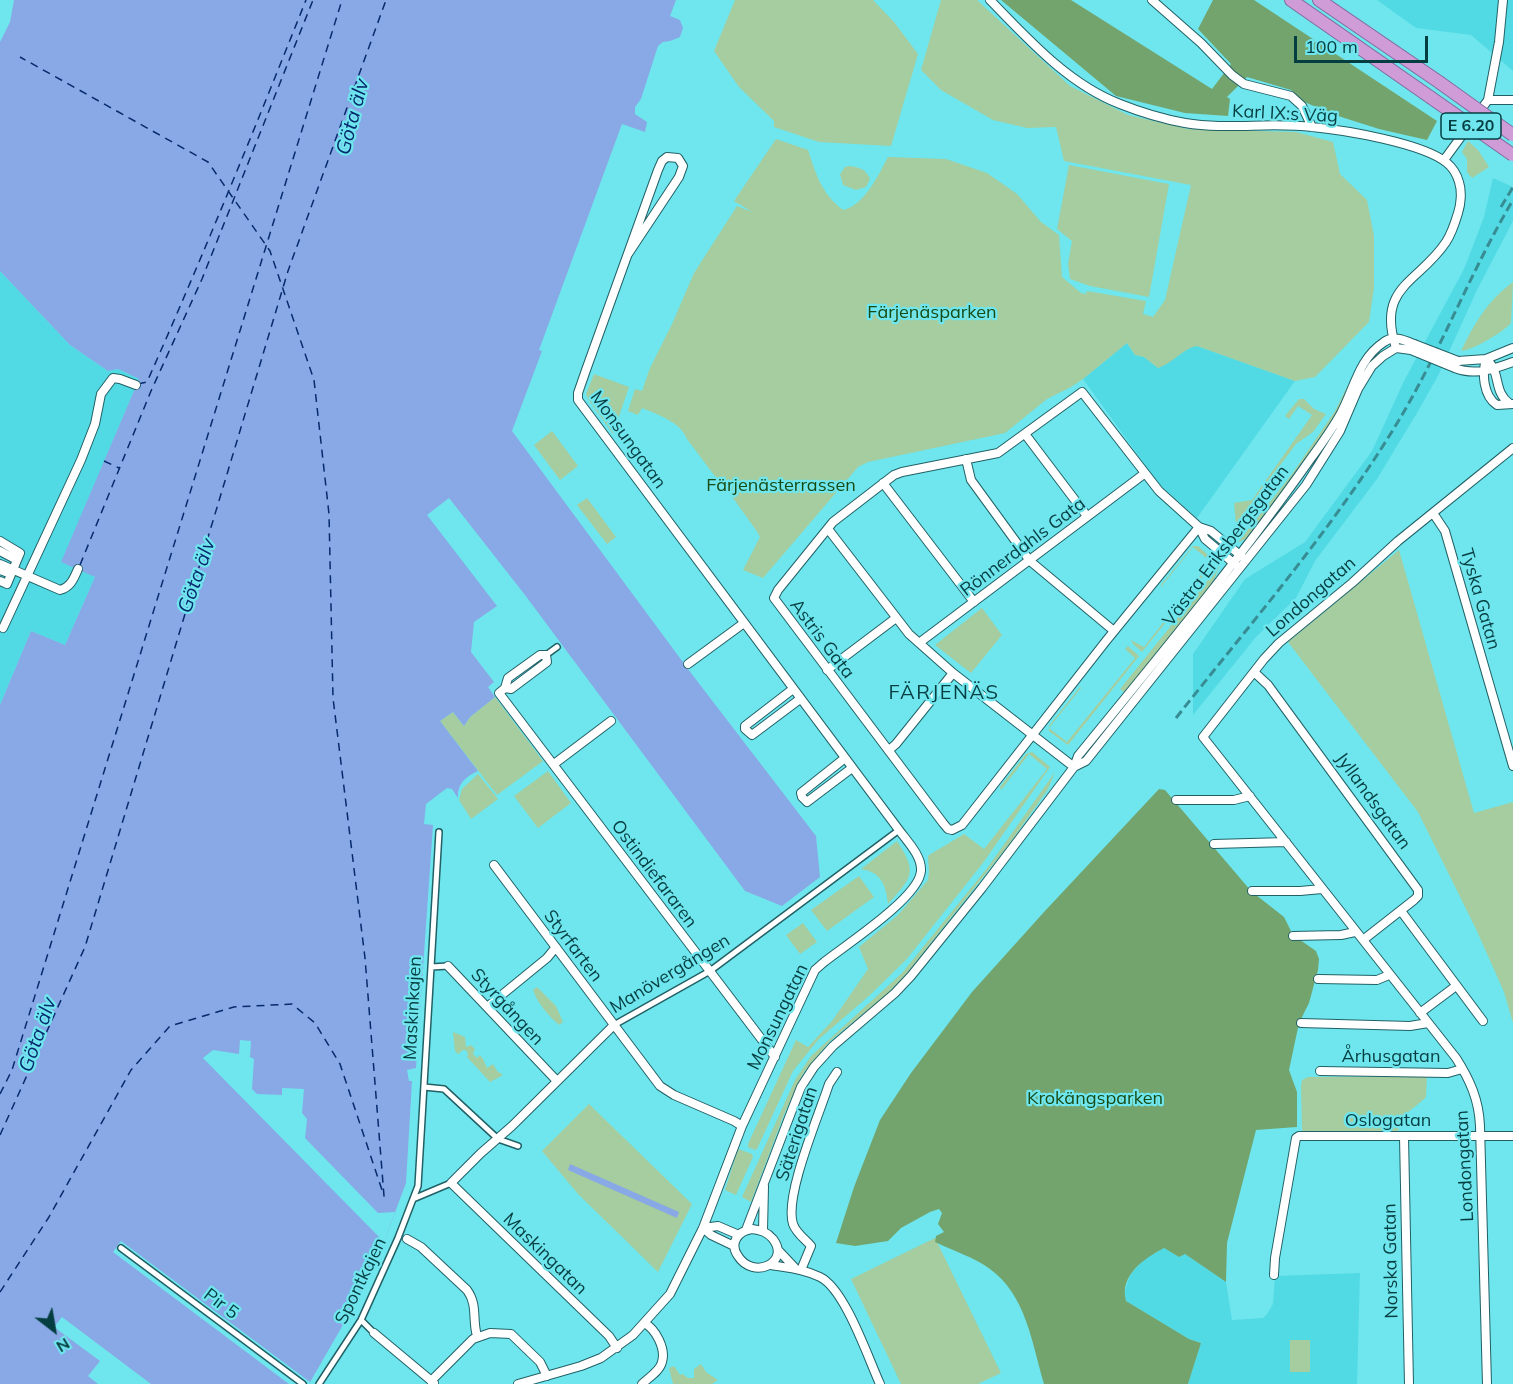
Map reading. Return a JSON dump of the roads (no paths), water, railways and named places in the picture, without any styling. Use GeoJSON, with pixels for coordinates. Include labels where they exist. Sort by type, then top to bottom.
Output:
{"type":"FeatureCollection","features":[{"type":"Feature","properties":{"kind":"highway","name":"E 6.20"},"geometry":{"type":"LineString","coordinates":[[1291,0],[1513,155]]}},
{"type":"Feature","properties":{"kind":"highway","name":"E 6.20"},"geometry":{"type":"LineString","coordinates":[[1319,0],[1513,135]]}},
{"type":"Feature","properties":{"kind":"street","name":"Karl IX:s Väg"},"geometry":{"type":"LineString","coordinates":[[990,0],[1056,65],[1083,85],[1118,104],[1185,123],[1312,127],[1401,144],[1428,152],[1444,160]]}},
{"type":"Feature","properties":{"kind":"street"},"geometry":{"type":"LineString","coordinates":[[1152,0],[1244,84],[1291,96],[1302,106],[1312,127]]}},
{"type":"Feature","properties":{"kind":"street"},"geometry":{"type":"LineString","coordinates":[[1412,347],[1396,348],[1390,324],[1392,307],[1397,294],[1439,251],[1454,228],[1460,205],[1459,183],[1450,165],[1444,160],[1488,100],[1499,42],[1503,0]]}},
{"type":"Feature","properties":{"kind":"street"},"geometry":{"type":"LineString","coordinates":[[1488,100],[1513,100]]}},
{"type":"Feature","properties":{"kind":"street","name":"Monsungatan"},"geometry":{"type":"LineString","coordinates":[[518,1384],[591,1363],[617,1348],[670,1294],[703,1228],[742,1126],[815,970],[904,899],[920,876],[920,860],[899,830],[580,404],[578,393],[641,217],[662,161],[667,157],[678,158],[683,166],[679,177],[628,254]]}},
{"type":"Feature","properties":{"kind":"street"},"geometry":{"type":"LineString","coordinates":[[1393,338],[1457,364],[1465,371],[1484,371],[1513,362]]}},
{"type":"Feature","properties":{"kind":"street","name":"Västra Eriksbergsgatan"},"geometry":{"type":"LineString","coordinates":[[743,1232],[796,1098],[814,1067],[833,1046],[895,993],[911,976],[982,888],[1074,767],[1078,756],[1243,557],[1311,459],[1345,405],[1364,363],[1379,346],[1393,338]]}},
{"type":"Feature","properties":{"kind":"street","name":"Västra Eriksbergsgatan"},"geometry":{"type":"LineString","coordinates":[[1243,557],[1306,485],[1323,460],[1372,366],[1396,348]]}},
{"type":"Feature","properties":{"kind":"street"},"geometry":{"type":"LineString","coordinates":[[1457,364],[1486,359],[1513,348]]}},
{"type":"Feature","properties":{"kind":"street"},"geometry":{"type":"LineString","coordinates":[[1486,359],[1494,369],[1498,390],[1505,400],[1512,404]]}},
{"type":"Feature","properties":{"kind":"street"},"geometry":{"type":"LineString","coordinates":[[1486,359],[1484,371],[1486,388],[1493,402],[1501,405],[1512,404]]}},
{"type":"Feature","properties":{"kind":"street"},"geometry":{"type":"LineString","coordinates":[[3,628],[81,460],[95,424],[101,394],[113,378],[136,385]]}},
{"type":"Feature","properties":{"kind":"street","name":"Astris Gata"},"geometry":{"type":"LineString","coordinates":[[1199,526],[962,825],[952,830],[943,823],[774,598],[828,529],[844,513],[883,483],[902,472],[998,453],[1082,392],[1159,491],[1199,526],[1211,531],[1243,557]]}},
{"type":"Feature","properties":{"kind":"street"},"geometry":{"type":"LineString","coordinates":[[1025,434],[1087,516]]}},
{"type":"Feature","properties":{"kind":"street","name":"Londongatan"},"geometry":{"type":"LineString","coordinates":[[1487,1384],[1481,1136],[1476,1095],[1462,1069],[1428,1023],[1203,737],[1264,659],[1285,637],[1433,513],[1512,451]]}},
{"type":"Feature","properties":{"kind":"street"},"geometry":{"type":"LineString","coordinates":[[966,459],[971,480],[1030,561],[1114,631]]}},
{"type":"Feature","properties":{"kind":"street","name":"Rönnerdahls Gata"},"geometry":{"type":"LineString","coordinates":[[920,643],[1144,474]]}},
{"type":"Feature","properties":{"kind":"street"},"geometry":{"type":"LineString","coordinates":[[883,483],[974,602]]}},
{"type":"Feature","properties":{"kind":"street","name":"Tyska Gatan"},"geometry":{"type":"LineString","coordinates":[[1433,513],[1445,531],[1511,748],[1513,766]]}},
{"type":"Feature","properties":{"kind":"street","name":"Astris Gata"},"geometry":{"type":"LineString","coordinates":[[1199,526],[1205,539],[1236,566]]}},
{"type":"Feature","properties":{"kind":"street"},"geometry":{"type":"LineString","coordinates":[[828,529],[909,634],[953,673],[1074,767]]}},
{"type":"Feature","properties":{"kind":"street"},"geometry":{"type":"LineString","coordinates":[[0,541],[12,569]]}},
{"type":"Feature","properties":{"kind":"street"},"geometry":{"type":"LineString","coordinates":[[0,548],[12,569]]}},
{"type":"Feature","properties":{"kind":"street"},"geometry":{"type":"LineString","coordinates":[[0,557],[12,569]]}},
{"type":"Feature","properties":{"kind":"street"},"geometry":{"type":"LineString","coordinates":[[0,564],[60,590],[66,589],[72,583],[78,569]]}},
{"type":"Feature","properties":{"kind":"street"},"geometry":{"type":"LineString","coordinates":[[0,570],[12,569]]}},
{"type":"Feature","properties":{"kind":"street"},"geometry":{"type":"LineString","coordinates":[[0,576],[12,569]]}},
{"type":"Feature","properties":{"kind":"street"},"geometry":{"type":"LineString","coordinates":[[827,670],[896,618]]}},
{"type":"Feature","properties":{"kind":"street"},"geometry":{"type":"LineString","coordinates":[[688,664],[744,622]]}},
{"type":"Feature","properties":{"kind":"street","name":"Ostindiefararen"},"geometry":{"type":"LineString","coordinates":[[557,647],[546,655],[547,662],[511,689],[505,688],[499,693],[775,1058]]}},
{"type":"Feature","properties":{"kind":"street","name":"Jyllandsgatan"},"geometry":{"type":"LineString","coordinates":[[1254,672],[1268,684],[1418,890],[1418,896],[1363,940]]}},
{"type":"Feature","properties":{"kind":"street"},"geometry":{"type":"LineString","coordinates":[[889,750],[953,673]]}},
{"type":"Feature","properties":{"kind":"street"},"geometry":{"type":"LineString","coordinates":[[793,689],[745,726],[745,729],[752,735],[800,699]]}},
{"type":"Feature","properties":{"kind":"street"},"geometry":{"type":"LineString","coordinates":[[554,764],[611,721]]}},
{"type":"Feature","properties":{"kind":"street"},"geometry":{"type":"LineString","coordinates":[[845,758],[801,792],[802,797],[807,802],[852,768]]}},
{"type":"Feature","properties":{"kind":"street"},"geometry":{"type":"LineString","coordinates":[[1176,800],[1234,800],[1250,796]]}},
{"type":"Feature","properties":{"kind":"street","name":"Manövergången"},"geometry":{"type":"LineString","coordinates":[[413,1199],[451,1183],[614,1025],[710,971],[899,830]]}},
{"type":"Feature","properties":{"kind":"street","name":"Maskinkajen"},"geometry":{"type":"LineString","coordinates":[[418,1186],[439,832]]}},
{"type":"Feature","properties":{"kind":"street"},"geometry":{"type":"LineString","coordinates":[[1214,844],[1286,842]]}},
{"type":"Feature","properties":{"kind":"street","name":"Styrfarten"},"geometry":{"type":"LineString","coordinates":[[494,865],[660,1086],[674,1095],[742,1126]]}},
{"type":"Feature","properties":{"kind":"street"},"geometry":{"type":"LineString","coordinates":[[1252,891],[1322,889]]}},
{"type":"Feature","properties":{"kind":"street"},"geometry":{"type":"LineString","coordinates":[[1401,911],[1483,1021]]}},
{"type":"Feature","properties":{"kind":"street"},"geometry":{"type":"LineString","coordinates":[[1293,936],[1341,935],[1355,932]]}},
{"type":"Feature","properties":{"kind":"street"},"geometry":{"type":"LineString","coordinates":[[487,1007],[547,958],[556,947]]}},
{"type":"Feature","properties":{"kind":"street","name":"Styrgången"},"geometry":{"type":"LineString","coordinates":[[431,967],[448,966],[557,1081]]}},
{"type":"Feature","properties":{"kind":"street"},"geometry":{"type":"LineString","coordinates":[[1318,979],[1377,980],[1389,975]]}},
{"type":"Feature","properties":{"kind":"street"},"geometry":{"type":"LineString","coordinates":[[1420,1013],[1456,986]]}},
{"type":"Feature","properties":{"kind":"street"},"geometry":{"type":"LineString","coordinates":[[1301,1023],[1410,1026],[1428,1023]]}},
{"type":"Feature","properties":{"kind":"street","name":"Århusgatan"},"geometry":{"type":"LineString","coordinates":[[1320,1071],[1448,1073],[1462,1069]]}},
{"type":"Feature","properties":{"kind":"street","name":"Säterigatan"},"geometry":{"type":"LineString","coordinates":[[798,1269],[811,1246],[795,1230],[790,1204],[798,1172],[829,1084],[837,1072]]}},
{"type":"Feature","properties":{"kind":"street"},"geometry":{"type":"LineString","coordinates":[[424,1087],[444,1089],[498,1139],[518,1146]]}},
{"type":"Feature","properties":{"kind":"street","name":"Oslogatan"},"geometry":{"type":"LineString","coordinates":[[1274,1275],[1296,1138],[1299,1136],[1513,1136]]}},
{"type":"Feature","properties":{"kind":"street","name":"Norska Gatan"},"geometry":{"type":"LineString","coordinates":[[1404,1137],[1409,1384]]}},
{"type":"Feature","properties":{"kind":"street","name":"Västra Eriksbergsgatan"},"geometry":{"type":"LineString","coordinates":[[762,1231],[764,1179]]}},
{"type":"Feature","properties":{"kind":"street","name":"Maskingatan"},"geometry":{"type":"LineString","coordinates":[[451,1183],[609,1336],[617,1348]]}},
{"type":"Feature","properties":{"kind":"street","name":"Spontkajen"},"geometry":{"type":"LineString","coordinates":[[320,1384],[361,1320],[362,1311],[394,1249],[418,1186]]}},
{"type":"Feature","properties":{"kind":"street"},"geometry":{"type":"LineString","coordinates":[[703,1228],[718,1226],[743,1232],[762,1231],[772,1238],[778,1250],[798,1269]]}},
{"type":"Feature","properties":{"kind":"street"},"geometry":{"type":"LineString","coordinates":[[703,1228],[711,1235],[734,1246],[738,1257],[745,1264],[761,1268],[771,1265],[798,1269],[821,1277],[839,1294],[880,1384]]}},
{"type":"Feature","properties":{"kind":"street"},"geometry":{"type":"LineString","coordinates":[[734,1246],[743,1232]]}},
{"type":"Feature","properties":{"kind":"street"},"geometry":{"type":"LineString","coordinates":[[407,1239],[421,1247],[473,1298],[477,1336]]}},
{"type":"Feature","properties":{"kind":"street","name":"Pir 5"},"geometry":{"type":"LineString","coordinates":[[121,1248],[303,1384]]}},
{"type":"Feature","properties":{"kind":"street"},"geometry":{"type":"LineString","coordinates":[[771,1265],[778,1250]]}},
{"type":"Feature","properties":{"kind":"street"},"geometry":{"type":"LineString","coordinates":[[361,1320],[433,1383],[477,1336],[490,1332],[512,1334],[540,1362],[547,1376]]}},
{"type":"Feature","properties":{"kind":"street"},"geometry":{"type":"LineString","coordinates":[[642,1384],[657,1370],[663,1360],[661,1344],[655,1333],[644,1323]]}},
{"type":"Feature","properties":{"kind":"water","name":"Göta älv"},"geometry":{"type":"Polygon","coordinates":[[[14,0],[676,0],[670,16],[680,20],[683,28],[680,37],[663,42],[658,46],[641,99],[635,107],[635,114],[647,122],[645,132],[622,124],[539,350],[542,351],[512,431],[691,673],[816,836],[820,877],[782,906],[745,891],[525,595],[449,498],[427,515],[497,606],[474,622],[471,652],[494,682],[488,687],[495,697],[470,717],[464,726],[453,712],[440,721],[478,771],[463,782],[458,798],[452,789],[447,788],[426,804],[424,824],[433,825],[416,1068],[407,1070],[409,1081],[412,1081],[406,1183],[384,1242],[359,1297],[309,1384],[0,1384],[0,705],[31,631],[65,645],[95,577],[61,562],[139,379],[118,369],[108,371],[70,345],[0,271],[0,42],[10,22],[14,0]]]}},
{"type":"Feature","properties":{"kind":"water"},"geometry":{"type":"Polygon","coordinates":[[[570,1164],[679,1212],[677,1218],[568,1170],[570,1164]]]}},
{"type":"Feature","properties":{"kind":"railway"},"geometry":{"type":"LineString","coordinates":[[1501,207],[1513,187]]}},
{"type":"Feature","properties":{"kind":"railway"},"geometry":{"type":"LineString","coordinates":[[1176,718],[1294,570],[1377,455],[1431,362],[1484,253],[1513,200]]}},
{"type":"Feature","properties":{"kind":"district","name":"FÄRJENÄS"},"geometry":{"type":"Point","coordinates":[944,693]}},
{"type":"Feature","properties":{"kind":"park label","name":"Färjenäsparken"},"geometry":{"type":"Point","coordinates":[932,313]}},
{"type":"Feature","properties":{"kind":"park label","name":"Färjenästerrassen"},"geometry":{"type":"Point","coordinates":[781,486]}},
{"type":"Feature","properties":{"kind":"park label","name":"Krokängsparken"},"geometry":{"type":"Point","coordinates":[1095,1099]}}]}
